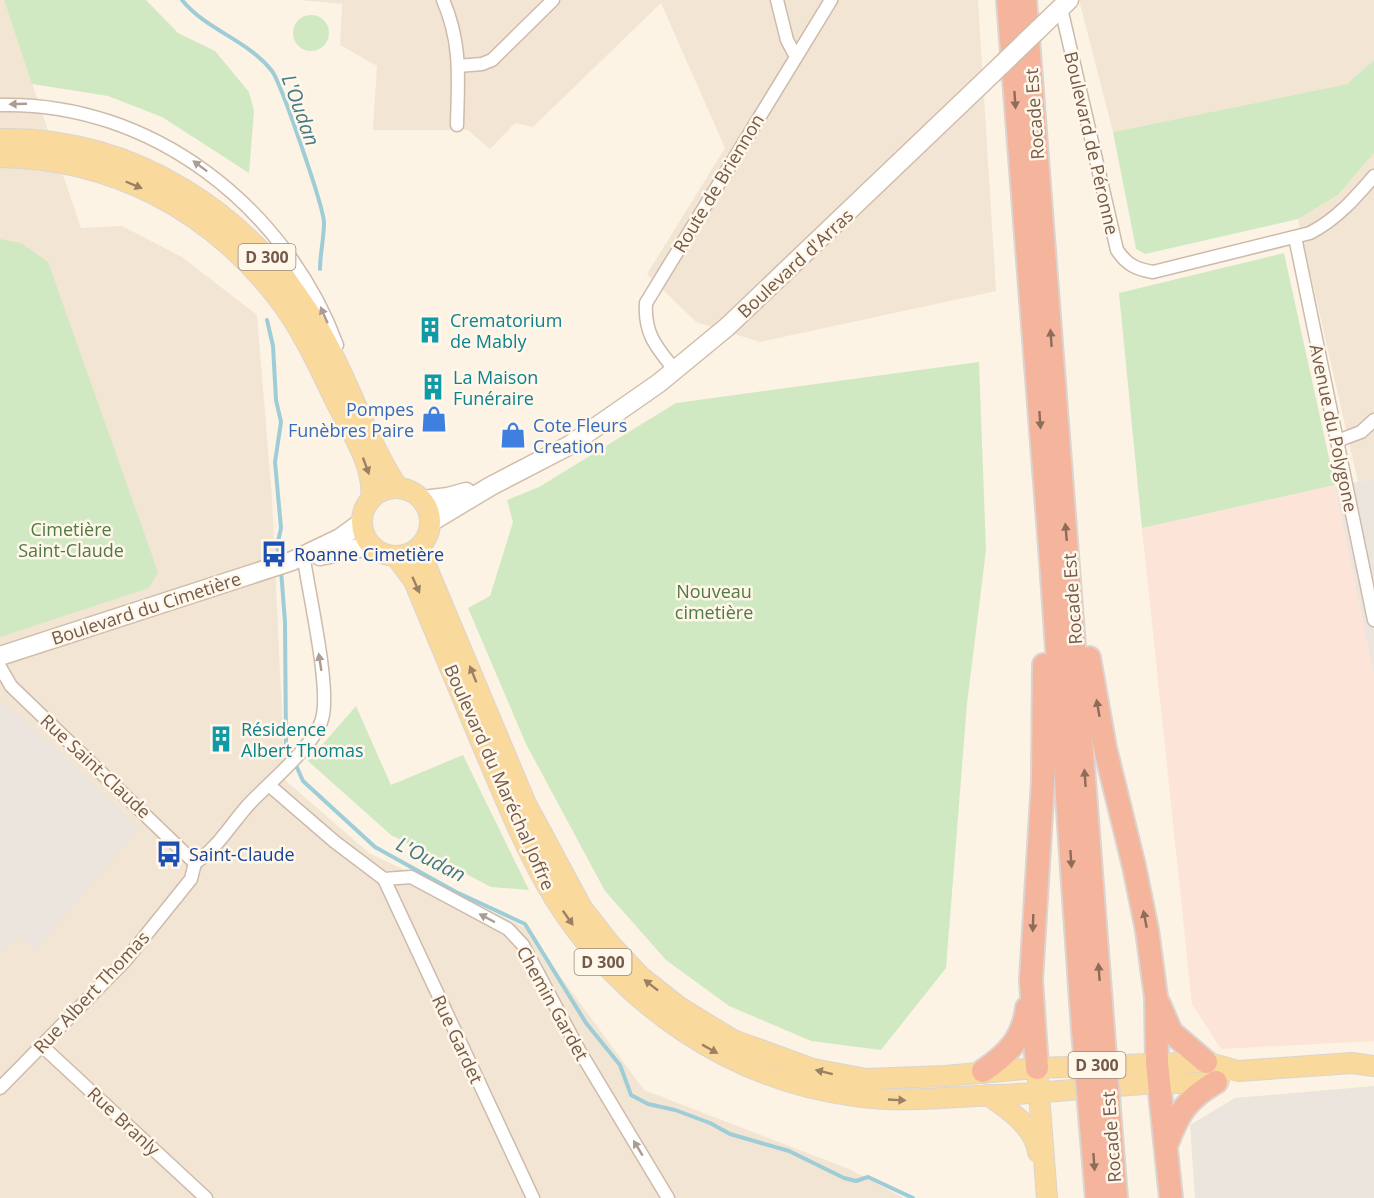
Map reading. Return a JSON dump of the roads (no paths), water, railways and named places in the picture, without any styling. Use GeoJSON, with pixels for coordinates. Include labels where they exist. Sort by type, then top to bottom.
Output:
{"type":"FeatureCollection","features":[{"type":"Feature","properties":{"kind":"highway","name":"Rocade Est"},"geometry":{"type":"LineString","coordinates":[[1008,0],[1051,560],[1101,1125],[1116,1198]]}},
{"type":"Feature","properties":{"kind":"highway","name":"Rocade Est"},"geometry":{"type":"LineString","coordinates":[[1025,0],[1073,611],[1093,1030]]}},
{"type":"Feature","properties":{"kind":"highway"},"geometry":{"type":"LineString","coordinates":[[983,1071],[1011,1050],[1019,1039],[1026,1018],[1031,980],[1045,716],[1043,580],[1051,560]]}},
{"type":"Feature","properties":{"kind":"highway"},"geometry":{"type":"LineString","coordinates":[[1073,611],[1086,640],[1105,748],[1137,877],[1156,998],[1158,1073],[1171,1198]]}},
{"type":"Feature","properties":{"kind":"highway"},"geometry":{"type":"LineString","coordinates":[[1031,980],[1037,1068]]}},
{"type":"Feature","properties":{"kind":"highway"},"geometry":{"type":"LineString","coordinates":[[1156,998],[1171,1032],[1206,1062]]}},
{"type":"Feature","properties":{"kind":"highway"},"geometry":{"type":"LineString","coordinates":[[1166,1147],[1178,1115],[1188,1101],[1216,1082]]}},
{"type":"Feature","properties":{"kind":"highway","name":"Rocade Est"},"geometry":{"type":"LineString","coordinates":[[1097,1198],[1101,1125]]}},
{"type":"Feature","properties":{"kind":"main road","name":"Boulevard d'Arras"},"geometry":{"type":"LineString","coordinates":[[431,522],[491,486],[570,444],[660,383],[735,319],[1065,4]]}},
{"type":"Feature","properties":{"kind":"main road","name":"D 300"},"geometry":{"type":"LineString","coordinates":[[2,151],[41,140],[102,153],[132,163],[184,188],[229,220],[256,244],[292,286],[320,330],[368,470],[372,489],[371,499]]}},
{"type":"Feature","properties":{"kind":"main road","name":"D 300"},"geometry":{"type":"LineString","coordinates":[[2,151],[79,166],[130,183],[171,202],[206,225],[238,252],[280,300],[355,427],[398,488]]}},
{"type":"Feature","properties":{"kind":"main road","name":"Boulevard d'Arras"},"geometry":{"type":"LineString","coordinates":[[423,500],[447,498],[491,486]]}},
{"type":"Feature","properties":{"kind":"main road"},"geometry":{"type":"LineString","coordinates":[[398,488],[412,491],[423,500],[431,522],[426,540],[419,549],[396,557],[374,548],[367,540],[362,522],[363,510],[371,499],[385,490],[398,488]]}},
{"type":"Feature","properties":{"kind":"main road","name":"Boulevard du Cimetière"},"geometry":{"type":"LineString","coordinates":[[298,560],[340,538],[362,522]]}},
{"type":"Feature","properties":{"kind":"main road","name":"Boulevard du Cimetière"},"geometry":{"type":"LineString","coordinates":[[0,656],[273,567],[344,550],[374,548]]}},
{"type":"Feature","properties":{"kind":"main road","name":"Boulevard du Maréchal Joffre"},"geometry":{"type":"LineString","coordinates":[[419,549],[526,804],[560,870],[582,908],[610,944],[641,977],[680,1007],[733,1040],[813,1069],[866,1079],[1037,1068],[1158,1073],[1216,1082],[1238,1071]]}},
{"type":"Feature","properties":{"kind":"main road","name":"Boulevard du Maréchal Joffre"},"geometry":{"type":"LineString","coordinates":[[396,557],[414,581],[532,859],[577,930],[628,990],[681,1030],[723,1056],[813,1089],[854,1096],[907,1100],[1039,1093],[1158,1073],[1206,1062],[1238,1071],[1352,1063],[1374,1066]]}},
{"type":"Feature","properties":{"kind":"main road","name":"Boulevard du Maréchal Joffre"},"geometry":{"type":"LineString","coordinates":[[1352,1063],[1374,1055]]}},
{"type":"Feature","properties":{"kind":"main road"},"geometry":{"type":"LineString","coordinates":[[1037,1068],[1045,1198]]}},
{"type":"Feature","properties":{"kind":"main road"},"geometry":{"type":"LineString","coordinates":[[988,1095],[1012,1113],[1030,1132],[1037,1145],[1045,1198]]}},
{"type":"Feature","properties":{"kind":"street"},"geometry":{"type":"LineString","coordinates":[[443,0],[455,29],[458,66],[457,125]]}},
{"type":"Feature","properties":{"kind":"street"},"geometry":{"type":"LineString","coordinates":[[458,66],[482,64],[492,60],[553,0]]}},
{"type":"Feature","properties":{"kind":"street"},"geometry":{"type":"LineString","coordinates":[[777,0],[787,40],[795,55]]}},
{"type":"Feature","properties":{"kind":"street","name":"Route de Briennon"},"geometry":{"type":"LineString","coordinates":[[674,369],[650,340],[645,321],[646,303],[795,55],[831,0]]}},
{"type":"Feature","properties":{"kind":"street","name":"Boulevard de Péronne"},"geometry":{"type":"LineString","coordinates":[[1065,4],[1117,250],[1125,261],[1136,269],[1153,272],[1294,237]]}},
{"type":"Feature","properties":{"kind":"street"},"geometry":{"type":"LineString","coordinates":[[0,105],[44,107],[85,115],[130,129],[195,162],[227,188],[260,220],[311,288],[331,331],[355,427]]}},
{"type":"Feature","properties":{"kind":"street"},"geometry":{"type":"LineString","coordinates":[[1294,237],[1326,225],[1374,176]]}},
{"type":"Feature","properties":{"kind":"street","name":"Avenue du Polygone"},"geometry":{"type":"LineString","coordinates":[[1294,237],[1337,441],[1369,571],[1374,620]]}},
{"type":"Feature","properties":{"kind":"street"},"geometry":{"type":"LineString","coordinates":[[1337,441],[1361,432],[1374,420]]}},
{"type":"Feature","properties":{"kind":"street"},"geometry":{"type":"LineString","coordinates":[[195,863],[208,852],[248,805],[270,786],[301,750],[322,720],[324,688],[298,560]]}},
{"type":"Feature","properties":{"kind":"street","name":"Rue Saint-Claude"},"geometry":{"type":"LineString","coordinates":[[0,667],[11,686],[195,863]]}},
{"type":"Feature","properties":{"kind":"street"},"geometry":{"type":"LineString","coordinates":[[270,786],[335,842],[384,879]]}},
{"type":"Feature","properties":{"kind":"street","name":"Rue Albert Thomas"},"geometry":{"type":"LineString","coordinates":[[0,1088],[125,961],[191,879],[195,863]]}},
{"type":"Feature","properties":{"kind":"street","name":"Chemin Gardet"},"geometry":{"type":"LineString","coordinates":[[384,879],[411,877],[508,929],[523,945],[579,1050],[668,1198]]}},
{"type":"Feature","properties":{"kind":"street","name":"Rue Gardet"},"geometry":{"type":"LineString","coordinates":[[384,879],[533,1198]]}},
{"type":"Feature","properties":{"kind":"street","name":"Rue Branly"},"geometry":{"type":"LineString","coordinates":[[41,1045],[206,1198]]}},
{"type":"Feature","properties":{"kind":"waterway","name":"L'Oudan"},"geometry":{"type":"LineString","coordinates":[[182,0],[203,19],[262,60],[277,80],[322,213],[324,229],[320,269]]}},
{"type":"Feature","properties":{"kind":"waterway","name":"L'Oudan"},"geometry":{"type":"LineString","coordinates":[[267,320],[273,346],[276,400],[281,422],[275,462],[281,528],[277,546],[279,560]]}},
{"type":"Feature","properties":{"kind":"waterway","name":"L'Oudan"},"geometry":{"type":"LineString","coordinates":[[281,570],[285,622],[286,744],[292,756]]}},
{"type":"Feature","properties":{"kind":"waterway","name":"L'Oudan"},"geometry":{"type":"LineString","coordinates":[[295,763],[303,781],[375,847],[456,892],[525,924],[586,1023],[620,1065],[631,1095],[648,1104],[675,1110],[710,1123],[730,1134],[789,1151],[844,1178],[856,1181],[868,1177],[913,1198]]}},
{"type":"Feature","properties":{"kind":"place","name":"Crematorium de Mably"},"geometry":{"type":"Point","coordinates":[430,330]}},
{"type":"Feature","properties":{"kind":"place","name":"La Maison Funéraire"},"geometry":{"type":"Point","coordinates":[433,387]}},
{"type":"Feature","properties":{"kind":"place","name":"Pompes Funèbres Paire"},"geometry":{"type":"Point","coordinates":[434,419]}},
{"type":"Feature","properties":{"kind":"place","name":"Cote Fleurs Creation"},"geometry":{"type":"Point","coordinates":[513,435]}},
{"type":"Feature","properties":{"kind":"place","name":"Roanne Cimetière"},"geometry":{"type":"Point","coordinates":[274,554]}},
{"type":"Feature","properties":{"kind":"place","name":"Résidence Albert Thomas"},"geometry":{"type":"Point","coordinates":[221,739]}},
{"type":"Feature","properties":{"kind":"place","name":"Saint-Claude"},"geometry":{"type":"Point","coordinates":[169,854]}},
{"type":"Feature","properties":{"kind":"park label","name":"Cimetière Saint-Claude"},"geometry":{"type":"Point","coordinates":[71,539]}},
{"type":"Feature","properties":{"kind":"park label","name":"Nouveau cimetière"},"geometry":{"type":"Point","coordinates":[714,601]}}]}
